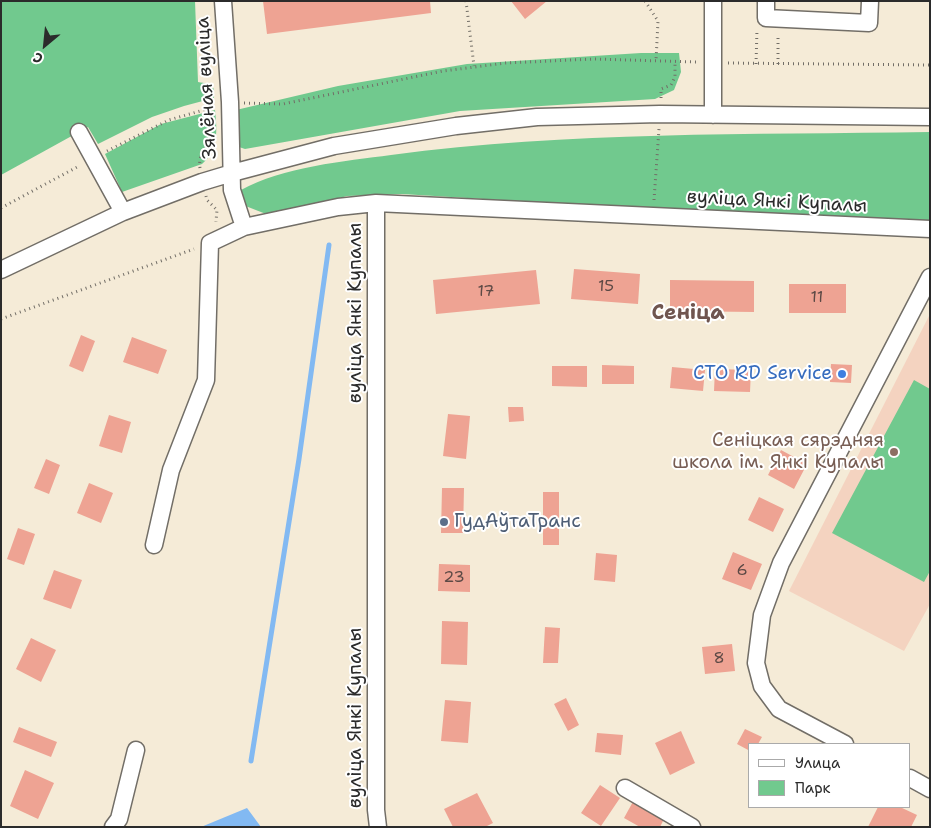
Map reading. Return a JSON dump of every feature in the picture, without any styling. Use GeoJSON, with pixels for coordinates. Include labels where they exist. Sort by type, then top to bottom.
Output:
{"type":"FeatureCollection","features":[{"type":"Feature","properties":{"kind":"street","name":"Зялёная вуліца"},"geometry":{"type":"LineString","coordinates":[[222,1],[230,102],[232,190],[244,227]]}},
{"type":"Feature","properties":{"kind":"street"},"geometry":{"type":"LineString","coordinates":[[713,1],[713,115]]}},
{"type":"Feature","properties":{"kind":"street"},"geometry":{"type":"LineString","coordinates":[[766,1],[766,18],[869,23],[870,1]]}},
{"type":"Feature","properties":{"kind":"street"},"geometry":{"type":"LineString","coordinates":[[1,270],[124,212],[202,182],[232,172],[334,146],[456,126],[537,117],[660,114],[930,117]]}},
{"type":"Feature","properties":{"kind":"street"},"geometry":{"type":"LineString","coordinates":[[79,132],[124,212]]}},
{"type":"Feature","properties":{"kind":"street"},"geometry":{"type":"LineString","coordinates":[[154,545],[171,470],[206,380],[210,243],[244,227],[338,207],[376,203]]}},
{"type":"Feature","properties":{"kind":"street","name":"вуліца Янкі Купалы"},"geometry":{"type":"LineString","coordinates":[[378,827],[376,791],[376,203],[930,229]]}},
{"type":"Feature","properties":{"kind":"street"},"geometry":{"type":"LineString","coordinates":[[843,743],[778,709],[762,686],[756,663],[762,615],[781,563],[930,277]]}},
{"type":"Feature","properties":{"kind":"street"},"geometry":{"type":"LineString","coordinates":[[113,827],[119,819],[136,750]]}},
{"type":"Feature","properties":{"kind":"street"},"geometry":{"type":"LineString","coordinates":[[911,779],[930,789]]}},
{"type":"Feature","properties":{"kind":"street"},"geometry":{"type":"LineString","coordinates":[[624,788],[692,827]]}},
{"type":"Feature","properties":{"kind":"path"},"geometry":{"type":"LineString","coordinates":[[466,1],[474,66]]}},
{"type":"Feature","properties":{"kind":"path"},"geometry":{"type":"LineString","coordinates":[[645,1],[658,21],[656,61]]}},
{"type":"Feature","properties":{"kind":"path"},"geometry":{"type":"LineString","coordinates":[[778,64],[779,18]]}},
{"type":"Feature","properties":{"kind":"path"},"geometry":{"type":"LineString","coordinates":[[1,208],[93,158],[169,120],[230,102],[283,104],[474,66],[594,59],[675,62],[675,76],[671,85],[661,89],[652,216]]}},
{"type":"Feature","properties":{"kind":"path"},"geometry":{"type":"LineString","coordinates":[[738,63],[930,65]]}},
{"type":"Feature","properties":{"kind":"path"},"geometry":{"type":"LineString","coordinates":[[1,319],[210,243]]}},
{"type":"Feature","properties":{"kind":"shaded area","name":"Сеніцкая сярэдняя школа ім. Янкі Купалы"},"geometry":{"type":"Polygon","coordinates":[[[930,314],[930,604],[904,651],[789,591],[930,314]]]}},
{"type":"Feature","properties":{"kind":"green space"},"geometry":{"type":"Polygon","coordinates":[[[1,1],[195,1],[198,82],[207,84],[214,89],[214,98],[152,117],[98,144],[88,127],[1,175],[1,1]]]}},
{"type":"Feature","properties":{"kind":"green space"},"geometry":{"type":"Polygon","coordinates":[[[641,53],[679,53],[681,72],[674,90],[655,99],[460,111],[245,149],[239,147],[236,110],[338,86],[467,64],[641,53]]]}},
{"type":"Feature","properties":{"kind":"green space"},"geometry":{"type":"Polygon","coordinates":[[[215,110],[216,139],[208,158],[202,164],[122,192],[105,154],[161,124],[215,110]]]}},
{"type":"Feature","properties":{"kind":"green space"},"geometry":{"type":"Polygon","coordinates":[[[930,132],[930,221],[402,194],[347,196],[309,206],[266,214],[243,205],[241,190],[275,176],[314,166],[458,147],[592,138],[727,134],[930,132]]]}},
{"type":"Feature","properties":{"kind":"green space"},"geometry":{"type":"Polygon","coordinates":[[[914,380],[930,389],[930,571],[924,582],[832,533],[914,380]]]}},
{"type":"Feature","properties":{"kind":"water"},"geometry":{"type":"Polygon","coordinates":[[[247,808],[261,827],[201,827],[247,808]]]}},
{"type":"Feature","properties":{"kind":"building"},"geometry":{"type":"Polygon","coordinates":[[[263,1],[430,1],[431,13],[267,34],[263,1]]]}},
{"type":"Feature","properties":{"kind":"building"},"geometry":{"type":"Polygon","coordinates":[[[511,1],[547,1],[525,19],[511,1]]]}},
{"type":"Feature","properties":{"kind":"building"},"geometry":{"type":"Polygon","coordinates":[[[574,269],[640,274],[638,304],[571,299],[574,269]]]}},
{"type":"Feature","properties":{"kind":"building"},"geometry":{"type":"Polygon","coordinates":[[[536,270],[540,304],[436,314],[433,280],[536,270]]]}},
{"type":"Feature","properties":{"kind":"building"},"geometry":{"type":"Polygon","coordinates":[[[670,280],[754,281],[754,312],[670,311],[670,280]]]}},
{"type":"Feature","properties":{"kind":"building"},"geometry":{"type":"Polygon","coordinates":[[[789,284],[846,284],[846,313],[789,313],[789,284]]]}},
{"type":"Feature","properties":{"kind":"building"},"geometry":{"type":"Polygon","coordinates":[[[81,335],[95,341],[83,372],[69,366],[81,335]]]}},
{"type":"Feature","properties":{"kind":"building"},"geometry":{"type":"Polygon","coordinates":[[[132,337],[167,350],[158,374],[123,362],[132,337]]]}},
{"type":"Feature","properties":{"kind":"building"},"geometry":{"type":"Polygon","coordinates":[[[831,364],[852,365],[851,383],[830,382],[831,364]]]}},
{"type":"Feature","properties":{"kind":"building"},"geometry":{"type":"Polygon","coordinates":[[[602,365],[634,366],[634,384],[602,384],[602,365]]]}},
{"type":"Feature","properties":{"kind":"building"},"geometry":{"type":"Polygon","coordinates":[[[552,366],[587,366],[587,387],[552,386],[552,366]]]}},
{"type":"Feature","properties":{"kind":"building"},"geometry":{"type":"Polygon","coordinates":[[[672,367],[705,370],[703,391],[670,388],[672,367]]]}},
{"type":"Feature","properties":{"kind":"building"},"geometry":{"type":"Polygon","coordinates":[[[715,369],[751,370],[750,392],[714,391],[715,369]]]}},
{"type":"Feature","properties":{"kind":"building"},"geometry":{"type":"Polygon","coordinates":[[[508,407],[523,407],[524,421],[509,422],[508,407]]]}},
{"type":"Feature","properties":{"kind":"building"},"geometry":{"type":"Polygon","coordinates":[[[448,414],[470,416],[466,459],[443,456],[448,414]]]}},
{"type":"Feature","properties":{"kind":"building"},"geometry":{"type":"Polygon","coordinates":[[[109,415],[131,422],[122,453],[99,446],[109,415]]]}},
{"type":"Feature","properties":{"kind":"building"},"geometry":{"type":"Polygon","coordinates":[[[781,450],[807,464],[794,489],[768,475],[781,450]]]}},
{"type":"Feature","properties":{"kind":"building"},"geometry":{"type":"Polygon","coordinates":[[[46,459],[60,465],[49,494],[34,488],[46,459]]]}},
{"type":"Feature","properties":{"kind":"building"},"geometry":{"type":"Polygon","coordinates":[[[89,483],[113,493],[101,523],[77,513],[89,483]]]}},
{"type":"Feature","properties":{"kind":"building"},"geometry":{"type":"Polygon","coordinates":[[[442,488],[464,488],[463,533],[441,533],[442,488]]]}},
{"type":"Feature","properties":{"kind":"building"},"geometry":{"type":"Polygon","coordinates":[[[543,492],[559,492],[559,545],[543,545],[543,492]]]}},
{"type":"Feature","properties":{"kind":"building"},"geometry":{"type":"Polygon","coordinates":[[[759,497],[784,509],[773,532],[748,520],[759,497]]]}},
{"type":"Feature","properties":{"kind":"building"},"geometry":{"type":"Polygon","coordinates":[[[18,528],[35,534],[24,565],[7,559],[18,528]]]}},
{"type":"Feature","properties":{"kind":"building"},"geometry":{"type":"Polygon","coordinates":[[[733,552],[762,564],[751,590],[722,579],[733,552]]]}},
{"type":"Feature","properties":{"kind":"building"},"geometry":{"type":"Polygon","coordinates":[[[596,553],[617,555],[615,582],[594,580],[596,553]]]}},
{"type":"Feature","properties":{"kind":"building"},"geometry":{"type":"Polygon","coordinates":[[[439,564],[470,565],[470,592],[438,591],[439,564]]]}},
{"type":"Feature","properties":{"kind":"building"},"geometry":{"type":"Polygon","coordinates":[[[54,570],[82,580],[71,609],[43,599],[54,570]]]}},
{"type":"Feature","properties":{"kind":"building"},"geometry":{"type":"Polygon","coordinates":[[[442,621],[468,622],[467,665],[441,664],[442,621]]]}},
{"type":"Feature","properties":{"kind":"building"},"geometry":{"type":"Polygon","coordinates":[[[545,627],[560,628],[558,663],[543,663],[545,627]]]}},
{"type":"Feature","properties":{"kind":"building"},"geometry":{"type":"Polygon","coordinates":[[[31,638],[56,650],[41,682],[16,669],[31,638]]]}},
{"type":"Feature","properties":{"kind":"building"},"geometry":{"type":"Polygon","coordinates":[[[732,644],[735,671],[705,674],[702,647],[732,644]]]}},
{"type":"Feature","properties":{"kind":"building"},"geometry":{"type":"Polygon","coordinates":[[[566,698],[579,725],[568,731],[554,704],[566,698]]]}},
{"type":"Feature","properties":{"kind":"building"},"geometry":{"type":"Polygon","coordinates":[[[445,700],[471,702],[468,743],[441,741],[445,700]]]}},
{"type":"Feature","properties":{"kind":"building"},"geometry":{"type":"Polygon","coordinates":[[[19,727],[57,742],[51,757],[13,742],[19,727]]]}},
{"type":"Feature","properties":{"kind":"building"},"geometry":{"type":"Polygon","coordinates":[[[745,729],[762,737],[759,743],[748,743],[748,750],[737,744],[745,729]]]}},
{"type":"Feature","properties":{"kind":"building"},"geometry":{"type":"Polygon","coordinates":[[[681,731],[695,763],[670,775],[655,743],[681,731]]]}},
{"type":"Feature","properties":{"kind":"building"},"geometry":{"type":"Polygon","coordinates":[[[597,733],[623,735],[621,755],[595,752],[597,733]]]}},
{"type":"Feature","properties":{"kind":"building"},"geometry":{"type":"Polygon","coordinates":[[[25,770],[54,783],[38,819],[10,806],[25,770]]]}},
{"type":"Feature","properties":{"kind":"building"},"geometry":{"type":"Polygon","coordinates":[[[600,785],[620,798],[601,826],[581,813],[600,785]]]}},
{"type":"Feature","properties":{"kind":"building"},"geometry":{"type":"Polygon","coordinates":[[[477,793],[493,823],[485,827],[453,827],[444,809],[477,793]]]}},
{"type":"Feature","properties":{"kind":"building"},"geometry":{"type":"Polygon","coordinates":[[[635,798],[666,815],[660,827],[640,827],[624,818],[635,798]]]}},
{"type":"Feature","properties":{"kind":"building"},"geometry":{"type":"Polygon","coordinates":[[[878,808],[902,808],[917,815],[911,827],[868,827],[878,808]]]}},
{"type":"Feature","properties":{"kind":"waterway"},"geometry":{"type":"LineString","coordinates":[[251,761],[299,459],[329,245]]}},
{"type":"Feature","properties":{"kind":"place","name":"СТО RD Service"},"geometry":{"type":"Point","coordinates":[842,374]}},
{"type":"Feature","properties":{"kind":"place","name":"Сеніцкая сярэдняя школа ім. Янкі Купалы"},"geometry":{"type":"Point","coordinates":[894,452]}},
{"type":"Feature","properties":{"kind":"place","name":"ГудАўтаТранс"},"geometry":{"type":"Point","coordinates":[444,522]}},
{"type":"Feature","properties":{"kind":"district","name":"Сеніца"},"geometry":{"type":"Point","coordinates":[688,314]}}]}
